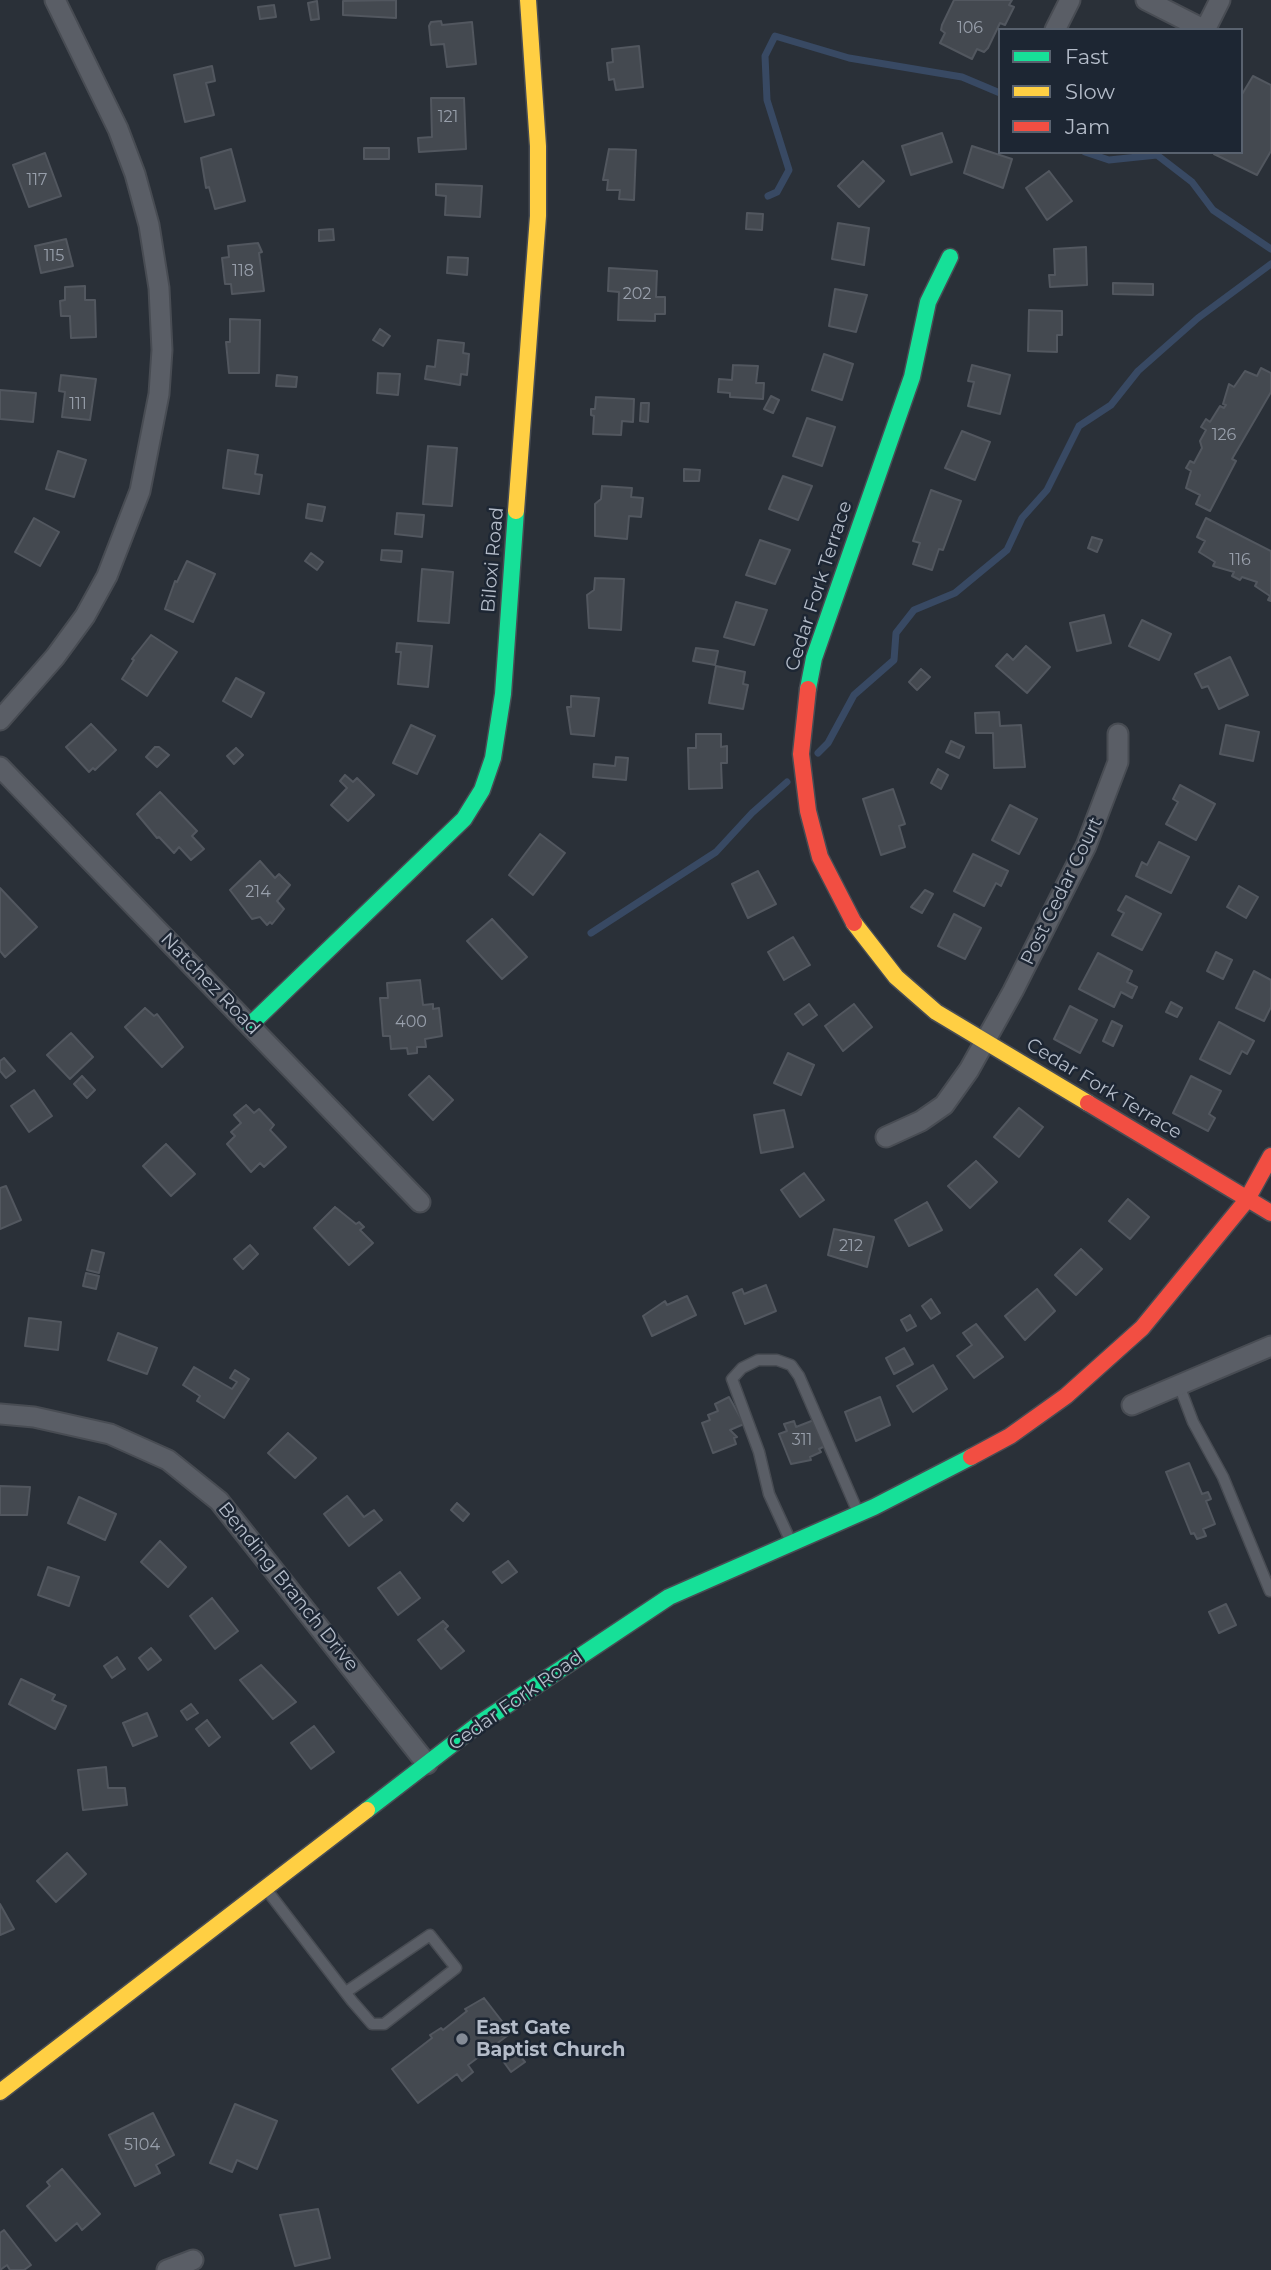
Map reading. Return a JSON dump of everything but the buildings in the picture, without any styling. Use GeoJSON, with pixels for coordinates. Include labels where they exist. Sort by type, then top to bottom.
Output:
{"type":"FeatureCollection","features":[{"type":"Feature","properties":{"kind":"street"},"geometry":{"type":"LineString","coordinates":[[0,720],[55,657],[85,616],[107,576],[140,491],[159,394],[162,350],[159,288],[145,212],[118,129],[55,0]]}},
{"type":"Feature","properties":{"kind":"street","name":"Biloxi Road"},"geometry":{"type":"LineString","coordinates":[[250,1025],[464,819],[482,790],[493,758],[503,694],[538,216],[538,146],[528,0]]}},
{"type":"Feature","properties":{"kind":"street"},"geometry":{"type":"LineString","coordinates":[[1056,28],[1070,0]]}},
{"type":"Feature","properties":{"kind":"street"},"geometry":{"type":"LineString","coordinates":[[1146,0],[1201,28]]}},
{"type":"Feature","properties":{"kind":"street"},"geometry":{"type":"LineString","coordinates":[[1206,28],[1220,0]]}},
{"type":"Feature","properties":{"kind":"street","name":"Cedar Fork Terrace"},"geometry":{"type":"LineString","coordinates":[[950,257],[928,302],[912,377],[814,658],[803,716],[801,754],[808,811],[820,857],[859,933],[896,977],[936,1012],[1246,1201],[1271,1213]]}},
{"type":"Feature","properties":{"kind":"street","name":"Post Cedar Court"},"geometry":{"type":"LineString","coordinates":[[886,1137],[922,1121],[944,1105],[969,1070],[1013,991],[1086,846],[1118,762],[1118,734]]}},
{"type":"Feature","properties":{"kind":"street","name":"Natchez Road"},"geometry":{"type":"LineString","coordinates":[[0,767],[419,1202]]}},
{"type":"Feature","properties":{"kind":"street","name":"Cedar Fork Road"},"geometry":{"type":"LineString","coordinates":[[0,2092],[480,1723],[669,1597],[858,1514],[1010,1436],[1079,1385],[1142,1328],[1246,1201],[1271,1156]]}},
{"type":"Feature","properties":{"kind":"street"},"geometry":{"type":"LineString","coordinates":[[1132,1405],[1271,1346]]}},
{"type":"Feature","properties":{"kind":"street","name":"Bending Branch Drive"},"geometry":{"type":"LineString","coordinates":[[0,1414],[34,1417],[110,1434],[168,1460],[219,1501],[427,1764]]}},
{"type":"Feature","properties":{"kind":"street"},"geometry":{"type":"LineString","coordinates":[[167,2270],[193,2260]]}},
{"type":"Feature","properties":{"kind":"lane"},"geometry":{"type":"LineString","coordinates":[[792,1543],[769,1494],[759,1452],[732,1379],[742,1368],[758,1360],[777,1360],[790,1365],[799,1376],[858,1514]]}},
{"type":"Feature","properties":{"kind":"lane"},"geometry":{"type":"LineString","coordinates":[[1179,1385],[1193,1422],[1223,1477],[1270,1591]]}},
{"type":"Feature","properties":{"kind":"lane"},"geometry":{"type":"LineString","coordinates":[[266,1888],[346,1992],[372,2024],[384,2024],[456,1968],[429,1935],[346,1992]]}},
{"type":"Feature","properties":{"kind":"waterway"},"geometry":{"type":"LineString","coordinates":[[768,196],[777,192],[789,170],[767,100],[765,56],[775,36],[849,58],[962,77],[998,92]]}},
{"type":"Feature","properties":{"kind":"waterway"},"geometry":{"type":"LineString","coordinates":[[1091,154],[1109,160],[1157,155],[1192,182],[1213,210],[1271,249]]}},
{"type":"Feature","properties":{"kind":"waterway"},"geometry":{"type":"LineString","coordinates":[[818,753],[828,743],[854,695],[894,660],[896,633],[914,610],[955,593],[1007,550],[1022,518],[1047,490],[1079,426],[1111,405],[1138,371],[1198,318],[1271,264]]}},
{"type":"Feature","properties":{"kind":"waterway"},"geometry":{"type":"LineString","coordinates":[[591,933],[716,852],[752,813],[787,782]]}},
{"type":"Feature","properties":{"kind":"traffic: fast"},"geometry":{"type":"LineString","coordinates":[[808,689],[814,658],[912,377],[928,302],[950,257]]}},
{"type":"Feature","properties":{"kind":"traffic: fast"},"geometry":{"type":"LineString","coordinates":[[250,1025],[464,819],[482,790],[493,758],[503,694],[516,511]]}},
{"type":"Feature","properties":{"kind":"traffic: fast"},"geometry":{"type":"LineString","coordinates":[[367,1810],[480,1723],[669,1597],[874,1507],[971,1457]]}},
{"type":"Feature","properties":{"kind":"traffic: slow"},"geometry":{"type":"LineString","coordinates":[[516,511],[538,216],[538,146],[528,0]]}},
{"type":"Feature","properties":{"kind":"traffic: slow"},"geometry":{"type":"LineString","coordinates":[[854,923],[896,977],[936,1012],[1088,1103]]}},
{"type":"Feature","properties":{"kind":"traffic: slow"},"geometry":{"type":"LineString","coordinates":[[0,2092],[367,1810]]}},
{"type":"Feature","properties":{"kind":"traffic: jam"},"geometry":{"type":"LineString","coordinates":[[808,689],[801,754],[808,811],[820,857],[854,923]]}},
{"type":"Feature","properties":{"kind":"traffic: jam"},"geometry":{"type":"LineString","coordinates":[[1088,1103],[1271,1213]]}},
{"type":"Feature","properties":{"kind":"traffic: jam"},"geometry":{"type":"LineString","coordinates":[[971,1457],[1010,1436],[1066,1396],[1142,1328],[1246,1201],[1271,1156]]}},
{"type":"Feature","properties":{"kind":"place","name":"East Gate Baptist Church"},"geometry":{"type":"Point","coordinates":[462,2039]}}]}
